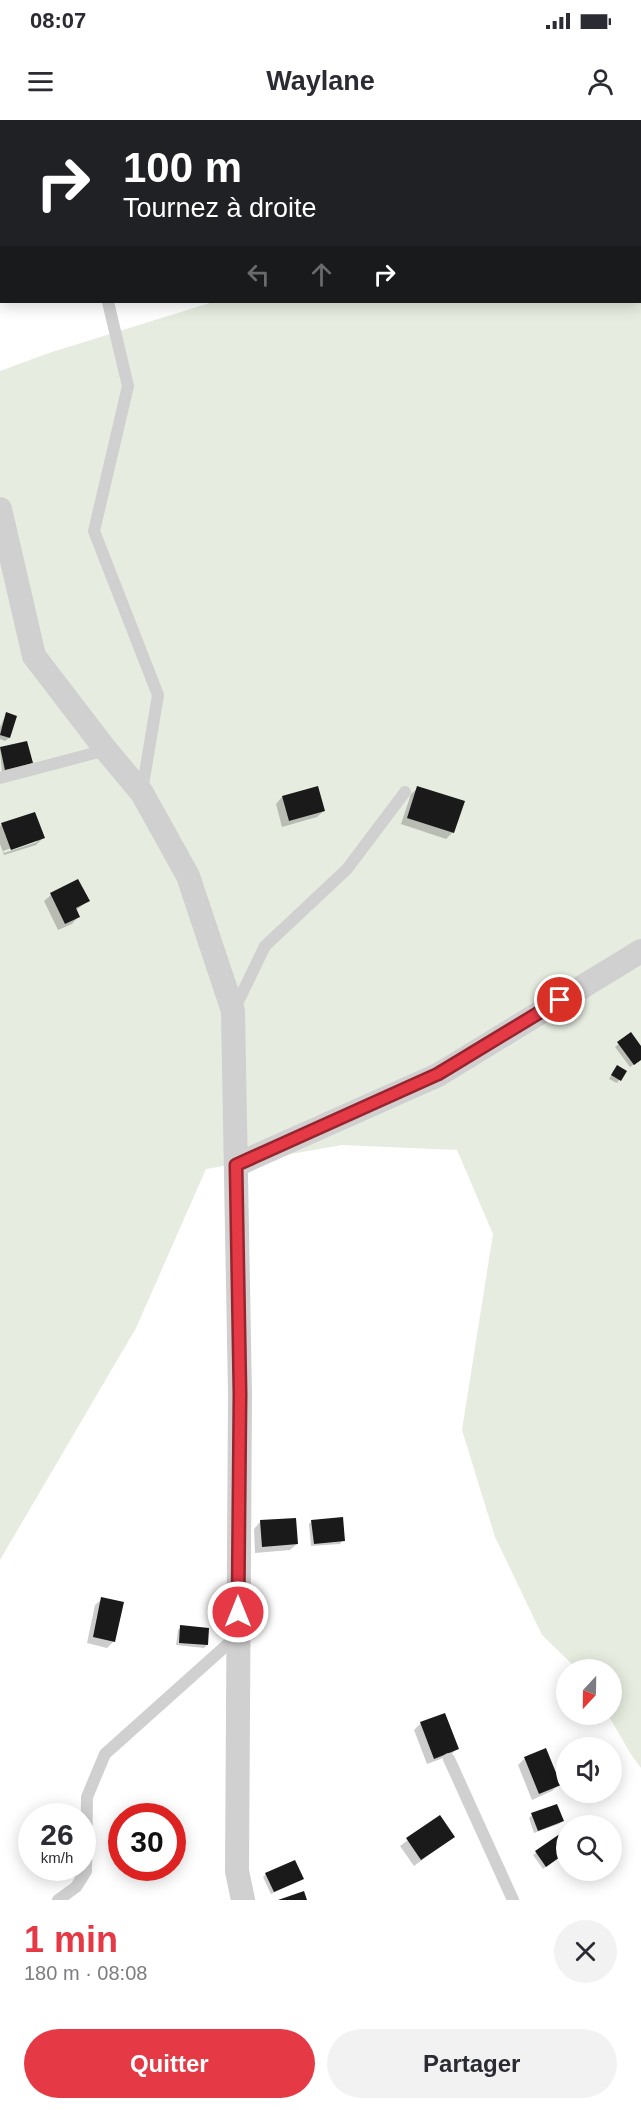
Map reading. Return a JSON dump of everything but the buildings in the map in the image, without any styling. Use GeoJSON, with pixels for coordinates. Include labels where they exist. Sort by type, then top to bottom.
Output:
{"type":"FeatureCollection","features":[{"type":"Feature","properties":{"kind":"street"},"geometry":{"type":"LineString","coordinates":[[0,509],[34,656],[142,793],[188,876],[233,1011],[240,1394],[237,1871],[243,1900]]}},
{"type":"Feature","properties":{"kind":"street"},"geometry":{"type":"LineString","coordinates":[[236,1165],[438,1074],[641,951]]}},
{"type":"Feature","properties":{"kind":"lane"},"geometry":{"type":"LineString","coordinates":[[108,303],[128,386],[94,531],[158,695],[142,793]]}},
{"type":"Feature","properties":{"kind":"lane"},"geometry":{"type":"LineString","coordinates":[[0,778],[106,750]]}},
{"type":"Feature","properties":{"kind":"lane"},"geometry":{"type":"LineString","coordinates":[[233,1011],[265,946],[347,869],[405,792]]}},
{"type":"Feature","properties":{"kind":"lane"},"geometry":{"type":"LineString","coordinates":[[58,1900],[76,1887],[86,1871],[87,1797],[105,1754],[238,1634]]}},
{"type":"Feature","properties":{"kind":"lane"},"geometry":{"type":"LineString","coordinates":[[449,1760],[513,1900]]}},
{"type":"Feature","properties":{"kind":"shaded area"},"geometry":{"type":"Polygon","coordinates":[[[210,303],[641,303],[641,1768],[614,1725],[622,1725],[622,1659],[567,1659],[542,1635],[495,1537],[462,1430],[493,1234],[457,1150],[342,1145],[206,1169],[136,1328],[0,1560],[0,371],[49,353],[210,303]]]}},
{"type":"Feature","properties":{"kind":"route"},"geometry":{"type":"LineString","coordinates":[[238,1612],[240,1394],[236,1165],[438,1074],[560,1000]]}}]}
